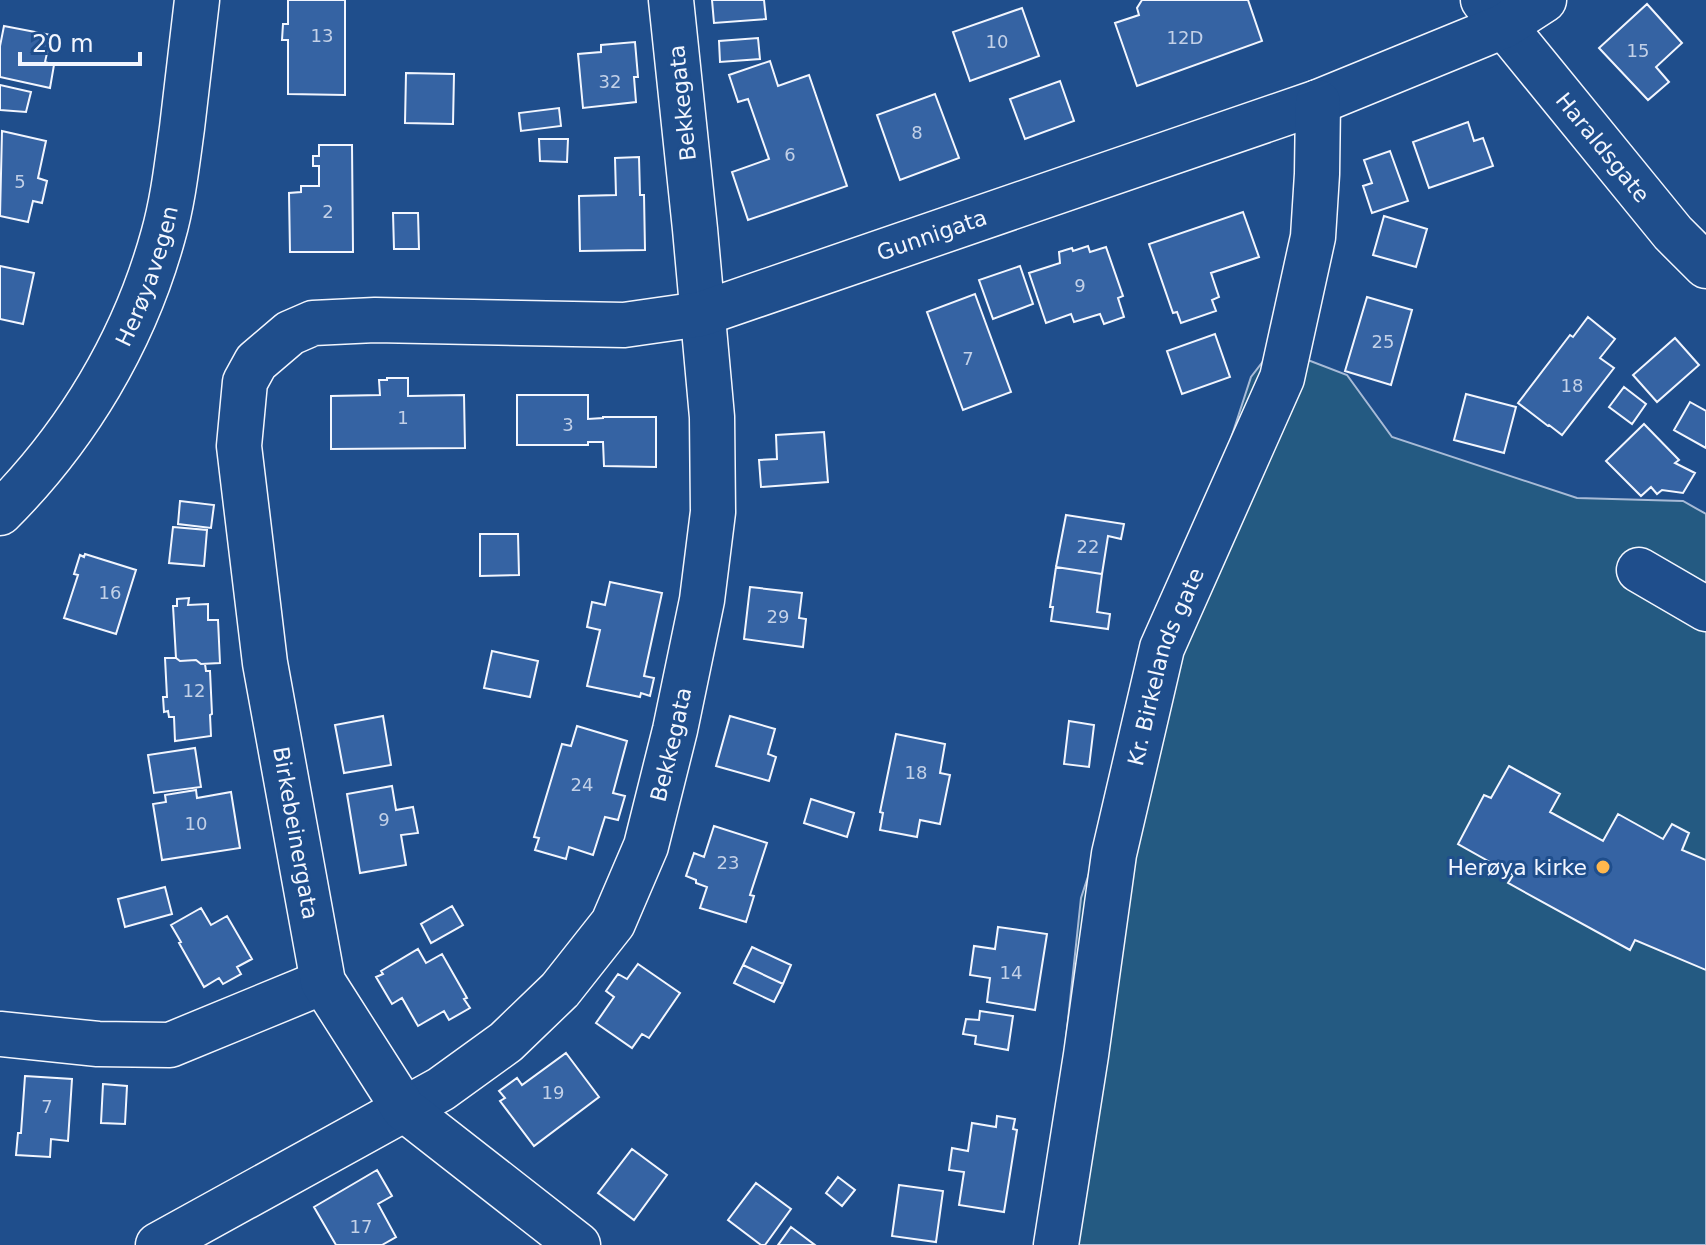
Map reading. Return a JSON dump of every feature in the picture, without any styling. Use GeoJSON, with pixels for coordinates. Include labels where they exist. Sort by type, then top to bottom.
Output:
{"type":"FeatureCollection","features":[{"type":"Feature","properties":{"kind":"main road","name":"Herøyavegen"},"geometry":{"type":"LineString","coordinates":[[0,513],[62,443],[86,408],[131,326],[149,280],[164,235],[175,179],[197,0]]}},
{"type":"Feature","properties":{"kind":"main road","name":"Bekkegata"},"geometry":{"type":"LineString","coordinates":[[158,1245],[441,1089],[506,1042],[560,990],[613,923],[646,846],[675,730],[702,600],[713,512],[712,417],[671,0]]}},
{"type":"Feature","properties":{"kind":"main road","name":"Gunnigata"},"geometry":{"type":"LineString","coordinates":[[290,333],[313,323],[375,320],[624,325],[701,314],[1318,102],[1494,13],[1544,0]]}},
{"type":"Feature","properties":{"kind":"main road","name":"Haraldsgate"},"geometry":{"type":"LineString","coordinates":[[1494,13],[1673,233],[1706,266]]}},
{"type":"Feature","properties":{"kind":"main road","name":"Kr. Birkelands gate"},"geometry":{"type":"LineString","coordinates":[[1056,1245],[1114,854],[1162,648],[1282,378],[1313,237],[1318,102]]}},
{"type":"Feature","properties":{"kind":"main road","name":"Birkebeinergata"},"geometry":{"type":"LineString","coordinates":[[290,333],[256,362],[245,382],[239,446],[265,663],[323,982],[404,1109],[578,1245]]}},
{"type":"Feature","properties":{"kind":"main road"},"geometry":{"type":"LineString","coordinates":[[1639,570],[1706,609]]}},
{"type":"Feature","properties":{"kind":"main road"},"geometry":{"type":"LineString","coordinates":[[0,1034],[98,1044],[170,1045],[323,982]]}},
{"type":"Feature","properties":{"kind":"shaded area"},"geometry":{"type":"Polygon","coordinates":[[[1274,347],[1347,375],[1392,437],[1577,498],[1683,501],[1706,514],[1706,1245],[1044,1245],[1081,898],[1251,377],[1274,347]]]}},
{"type":"Feature","properties":{"kind":"building"},"geometry":{"type":"Polygon","coordinates":[[[288,0],[345,0],[345,95],[288,94],[288,40],[282,40],[283,24],[288,24],[288,0]]]}},
{"type":"Feature","properties":{"kind":"building"},"geometry":{"type":"Polygon","coordinates":[[[712,0],[764,0],[766,19],[714,23],[712,0]]]}},
{"type":"Feature","properties":{"kind":"building"},"geometry":{"type":"Polygon","coordinates":[[[1142,0],[1248,0],[1262,41],[1137,86],[1115,23],[1139,15],[1137,8],[1142,0]]]}},
{"type":"Feature","properties":{"kind":"building"},"geometry":{"type":"Polygon","coordinates":[[[1647,4],[1682,43],[1656,67],[1669,82],[1648,100],[1599,48],[1647,4]]]}},
{"type":"Feature","properties":{"kind":"building"},"geometry":{"type":"Polygon","coordinates":[[[1022,8],[1039,56],[970,81],[953,32],[1022,8]]]}},
{"type":"Feature","properties":{"kind":"building"},"geometry":{"type":"Polygon","coordinates":[[[4,26],[51,35],[45,62],[54,65],[50,88],[0,77],[0,46],[4,26]]]}},
{"type":"Feature","properties":{"kind":"building"},"geometry":{"type":"Polygon","coordinates":[[[758,38],[760,59],[720,62],[719,41],[758,38]]]}},
{"type":"Feature","properties":{"kind":"building"},"geometry":{"type":"Polygon","coordinates":[[[635,42],[638,77],[634,77],[636,102],[583,108],[578,54],[601,52],[601,45],[635,42]]]}},
{"type":"Feature","properties":{"kind":"building"},"geometry":{"type":"Polygon","coordinates":[[[770,61],[778,86],[809,75],[847,186],[748,220],[732,172],[769,159],[748,99],[738,102],[729,75],[770,61]]]}},
{"type":"Feature","properties":{"kind":"building"},"geometry":{"type":"Polygon","coordinates":[[[406,73],[454,74],[453,124],[405,123],[406,73]]]}},
{"type":"Feature","properties":{"kind":"building"},"geometry":{"type":"Polygon","coordinates":[[[1060,81],[1074,121],[1025,139],[1010,99],[1060,81]]]}},
{"type":"Feature","properties":{"kind":"building"},"geometry":{"type":"Polygon","coordinates":[[[0,85],[31,92],[26,112],[0,110],[0,85]]]}},
{"type":"Feature","properties":{"kind":"building"},"geometry":{"type":"Polygon","coordinates":[[[935,94],[959,158],[900,180],[877,115],[935,94]]]}},
{"type":"Feature","properties":{"kind":"building"},"geometry":{"type":"Polygon","coordinates":[[[559,108],[561,126],[521,131],[519,113],[559,108]]]}},
{"type":"Feature","properties":{"kind":"building"},"geometry":{"type":"Polygon","coordinates":[[[1468,122],[1474,141],[1483,138],[1493,166],[1429,188],[1413,142],[1468,122]]]}},
{"type":"Feature","properties":{"kind":"building"},"geometry":{"type":"Polygon","coordinates":[[[2,131],[46,141],[38,178],[47,181],[42,203],[33,201],[28,222],[0,216],[2,131]]]}},
{"type":"Feature","properties":{"kind":"building"},"geometry":{"type":"Polygon","coordinates":[[[539,139],[568,139],[567,162],[540,161],[539,139]]]}},
{"type":"Feature","properties":{"kind":"building"},"geometry":{"type":"Polygon","coordinates":[[[319,145],[352,145],[353,252],[290,252],[289,193],[301,192],[301,186],[319,186],[319,166],[313,166],[313,156],[319,156],[319,145]]]}},
{"type":"Feature","properties":{"kind":"building"},"geometry":{"type":"Polygon","coordinates":[[[1390,151],[1408,201],[1372,213],[1363,186],[1372,183],[1364,160],[1390,151]]]}},
{"type":"Feature","properties":{"kind":"building"},"geometry":{"type":"Polygon","coordinates":[[[639,157],[640,195],[644,195],[645,250],[580,251],[579,196],[616,195],[615,158],[639,157]]]}},
{"type":"Feature","properties":{"kind":"building"},"geometry":{"type":"Polygon","coordinates":[[[1243,212],[1259,257],[1211,273],[1219,297],[1212,300],[1216,311],[1181,323],[1177,312],[1173,313],[1149,244],[1243,212]]]}},
{"type":"Feature","properties":{"kind":"building"},"geometry":{"type":"Polygon","coordinates":[[[393,213],[418,213],[419,249],[394,249],[393,213]]]}},
{"type":"Feature","properties":{"kind":"building"},"geometry":{"type":"Polygon","coordinates":[[[1384,216],[1427,229],[1416,267],[1373,255],[1384,216]]]}},
{"type":"Feature","properties":{"kind":"building"},"geometry":{"type":"Polygon","coordinates":[[[1088,246],[1090,252],[1106,247],[1123,296],[1118,298],[1124,317],[1104,324],[1100,314],[1074,322],[1071,314],[1046,323],[1029,273],[1060,263],[1059,252],[1088,246]]]}},
{"type":"Feature","properties":{"kind":"building"},"geometry":{"type":"Polygon","coordinates":[[[0,266],[34,273],[23,324],[0,319],[0,266]]]}},
{"type":"Feature","properties":{"kind":"building"},"geometry":{"type":"Polygon","coordinates":[[[1020,266],[1033,304],[993,319],[979,280],[1020,266]]]}},
{"type":"Feature","properties":{"kind":"building"},"geometry":{"type":"Polygon","coordinates":[[[975,294],[1011,392],[963,410],[927,312],[975,294]]]}},
{"type":"Feature","properties":{"kind":"building"},"geometry":{"type":"Polygon","coordinates":[[[1367,297],[1412,310],[1391,385],[1345,371],[1367,297]]]}},
{"type":"Feature","properties":{"kind":"building"},"geometry":{"type":"Polygon","coordinates":[[[1588,317],[1615,339],[1600,358],[1614,368],[1562,435],[1518,403],[1570,335],[1573,337],[1588,317]]]}},
{"type":"Feature","properties":{"kind":"building"},"geometry":{"type":"Polygon","coordinates":[[[1215,334],[1230,377],[1182,394],[1167,351],[1215,334]]]}},
{"type":"Feature","properties":{"kind":"building"},"geometry":{"type":"Polygon","coordinates":[[[1675,338],[1699,365],[1657,402],[1633,375],[1675,338]]]}},
{"type":"Feature","properties":{"kind":"building"},"geometry":{"type":"Polygon","coordinates":[[[408,378],[408,396],[464,395],[465,448],[331,449],[331,396],[380,395],[379,380],[408,378]]]}},
{"type":"Feature","properties":{"kind":"building"},"geometry":{"type":"Polygon","coordinates":[[[1624,387],[1646,404],[1632,424],[1609,407],[1624,387]]]}},
{"type":"Feature","properties":{"kind":"building"},"geometry":{"type":"Polygon","coordinates":[[[1466,394],[1516,407],[1504,453],[1454,440],[1466,394]]]}},
{"type":"Feature","properties":{"kind":"building"},"geometry":{"type":"Polygon","coordinates":[[[517,395],[588,395],[588,419],[656,417],[656,467],[604,466],[603,442],[588,442],[588,445],[517,445],[517,395]]]}},
{"type":"Feature","properties":{"kind":"building"},"geometry":{"type":"Polygon","coordinates":[[[1690,402],[1706,411],[1706,448],[1674,430],[1690,402]]]}},
{"type":"Feature","properties":{"kind":"building"},"geometry":{"type":"Polygon","coordinates":[[[1644,424],[1679,460],[1675,463],[1695,473],[1683,493],[1662,490],[1657,494],[1651,487],[1641,496],[1606,461],[1644,424]]]}},
{"type":"Feature","properties":{"kind":"building"},"geometry":{"type":"Polygon","coordinates":[[[824,432],[828,482],[761,487],[759,460],[777,459],[776,435],[824,432]]]}},
{"type":"Feature","properties":{"kind":"building"},"geometry":{"type":"Polygon","coordinates":[[[180,501],[214,505],[211,528],[178,524],[180,501]]]}},
{"type":"Feature","properties":{"kind":"building"},"geometry":{"type":"Polygon","coordinates":[[[1066,515],[1124,524],[1121,539],[1108,536],[1102,574],[1056,567],[1066,515]]]}},
{"type":"Feature","properties":{"kind":"building"},"geometry":{"type":"Polygon","coordinates":[[[173,527],[207,530],[204,566],[169,563],[173,527]]]}},
{"type":"Feature","properties":{"kind":"building"},"geometry":{"type":"Polygon","coordinates":[[[480,534],[518,534],[519,575],[480,576],[480,534]]]}},
{"type":"Feature","properties":{"kind":"building"},"geometry":{"type":"Polygon","coordinates":[[[85,554],[136,570],[116,634],[64,618],[78,575],[74,574],[80,555],[84,557],[85,554]]]}},
{"type":"Feature","properties":{"kind":"building"},"geometry":{"type":"Polygon","coordinates":[[[1056,567],[1102,574],[1097,612],[1110,614],[1108,629],[1051,621],[1056,567]]]}},
{"type":"Feature","properties":{"kind":"building"},"geometry":{"type":"Polygon","coordinates":[[[610,582],[662,593],[644,676],[654,678],[650,696],[641,693],[640,697],[587,686],[600,630],[587,627],[592,602],[605,605],[610,582]]]}},
{"type":"Feature","properties":{"kind":"building"},"geometry":{"type":"Polygon","coordinates":[[[750,587],[802,593],[799,618],[806,619],[803,647],[744,639],[750,587]]]}},
{"type":"Feature","properties":{"kind":"building"},"geometry":{"type":"Polygon","coordinates":[[[189,598],[188,605],[208,604],[208,620],[218,620],[220,663],[201,664],[196,660],[180,661],[176,658],[173,606],[177,606],[177,599],[189,598]]]}},
{"type":"Feature","properties":{"kind":"building"},"geometry":{"type":"Polygon","coordinates":[[[492,651],[538,661],[530,697],[484,688],[492,651]]]}},
{"type":"Feature","properties":{"kind":"building"},"geometry":{"type":"Polygon","coordinates":[[[165,658],[196,660],[205,664],[206,671],[210,671],[211,736],[175,741],[174,717],[169,717],[168,711],[164,712],[163,697],[167,697],[165,658]]]}},
{"type":"Feature","properties":{"kind":"building"},"geometry":{"type":"Polygon","coordinates":[[[383,716],[391,765],[344,773],[335,725],[383,716]]]}},
{"type":"Feature","properties":{"kind":"building"},"geometry":{"type":"Polygon","coordinates":[[[730,716],[775,729],[768,754],[776,757],[769,781],[716,766],[730,716]]]}},
{"type":"Feature","properties":{"kind":"building"},"geometry":{"type":"Polygon","coordinates":[[[1069,721],[1094,725],[1089,767],[1064,764],[1069,721]]]}},
{"type":"Feature","properties":{"kind":"building"},"geometry":{"type":"Polygon","coordinates":[[[577,726],[627,741],[613,793],[625,796],[618,820],[605,817],[593,855],[569,847],[566,859],[535,850],[539,838],[534,837],[562,744],[571,746],[577,726]]]}},
{"type":"Feature","properties":{"kind":"building"},"geometry":{"type":"Polygon","coordinates":[[[896,734],[945,744],[940,773],[950,775],[940,824],[920,820],[917,837],[880,830],[883,813],[880,812],[896,734]]]}},
{"type":"Feature","properties":{"kind":"building"},"geometry":{"type":"Polygon","coordinates":[[[195,748],[201,787],[154,793],[148,755],[195,748]]]}},
{"type":"Feature","properties":{"kind":"building","name":"Herøya kirke"},"geometry":{"type":"Polygon","coordinates":[[[1509,766],[1560,794],[1550,812],[1603,841],[1618,814],[1663,839],[1672,824],[1689,833],[1682,850],[1706,860],[1706,970],[1635,940],[1630,950],[1508,883],[1513,875],[1458,844],[1484,795],[1491,798],[1509,766]]]}},
{"type":"Feature","properties":{"kind":"building"},"geometry":{"type":"Polygon","coordinates":[[[392,786],[396,810],[413,807],[418,833],[401,835],[406,865],[360,873],[347,794],[392,786]]]}},
{"type":"Feature","properties":{"kind":"building"},"geometry":{"type":"Polygon","coordinates":[[[196,790],[197,798],[231,792],[240,848],[162,860],[153,804],[166,802],[165,795],[196,790]]]}},
{"type":"Feature","properties":{"kind":"building"},"geometry":{"type":"Polygon","coordinates":[[[811,799],[854,813],[847,837],[804,823],[811,799]]]}},
{"type":"Feature","properties":{"kind":"building"},"geometry":{"type":"Polygon","coordinates":[[[714,826],[767,843],[750,895],[754,896],[746,922],[700,908],[707,887],[686,876],[694,853],[704,857],[714,826]]]}},
{"type":"Feature","properties":{"kind":"building"},"geometry":{"type":"Polygon","coordinates":[[[165,887],[172,914],[125,927],[118,899],[165,887]]]}},
{"type":"Feature","properties":{"kind":"building"},"geometry":{"type":"Polygon","coordinates":[[[452,906],[463,925],[431,943],[421,924],[452,906]]]}},
{"type":"Feature","properties":{"kind":"building"},"geometry":{"type":"Polygon","coordinates":[[[201,908],[211,925],[227,916],[252,959],[237,967],[241,974],[223,984],[219,978],[204,987],[171,925],[201,908]]]}},
{"type":"Feature","properties":{"kind":"building"},"geometry":{"type":"Polygon","coordinates":[[[998,927],[1047,934],[1035,1010],[987,1002],[990,978],[970,975],[974,946],[995,949],[998,927]]]}},
{"type":"Feature","properties":{"kind":"building"},"geometry":{"type":"Polygon","coordinates":[[[752,947],[791,965],[783,984],[743,965],[752,947]]]}},
{"type":"Feature","properties":{"kind":"building"},"geometry":{"type":"Polygon","coordinates":[[[418,949],[426,963],[442,954],[470,1008],[449,1020],[444,1011],[418,1026],[402,998],[392,1004],[376,977],[418,949]]]}},
{"type":"Feature","properties":{"kind":"building"},"geometry":{"type":"Polygon","coordinates":[[[638,964],[680,993],[649,1038],[642,1034],[632,1048],[596,1023],[614,997],[606,991],[618,974],[627,979],[638,964]]]}},
{"type":"Feature","properties":{"kind":"building"},"geometry":{"type":"Polygon","coordinates":[[[743,965],[783,984],[774,1002],[734,983],[743,965]]]}},
{"type":"Feature","properties":{"kind":"building"},"geometry":{"type":"Polygon","coordinates":[[[980,1011],[1013,1016],[1008,1050],[975,1044],[976,1036],[963,1034],[966,1019],[979,1020],[980,1011]]]}},
{"type":"Feature","properties":{"kind":"building"},"geometry":{"type":"Polygon","coordinates":[[[566,1053],[599,1097],[534,1146],[500,1101],[505,1098],[499,1091],[517,1078],[522,1085],[566,1053]]]}},
{"type":"Feature","properties":{"kind":"building"},"geometry":{"type":"Polygon","coordinates":[[[25,1076],[72,1079],[68,1141],[51,1139],[50,1157],[16,1155],[18,1133],[21,1133],[25,1076]]]}},
{"type":"Feature","properties":{"kind":"building"},"geometry":{"type":"Polygon","coordinates":[[[103,1084],[127,1086],[125,1124],[101,1123],[103,1084]]]}},
{"type":"Feature","properties":{"kind":"building"},"geometry":{"type":"Polygon","coordinates":[[[997,1116],[1015,1119],[1013,1129],[1017,1130],[1004,1212],[959,1205],[964,1172],[949,1170],[952,1148],[968,1151],[972,1123],[996,1127],[997,1116]]]}},
{"type":"Feature","properties":{"kind":"building"},"geometry":{"type":"Polygon","coordinates":[[[632,1149],[667,1175],[634,1220],[598,1193],[632,1149]]]}},
{"type":"Feature","properties":{"kind":"building"},"geometry":{"type":"Polygon","coordinates":[[[377,1170],[392,1196],[378,1204],[396,1237],[382,1245],[336,1245],[314,1207],[377,1170]]]}},
{"type":"Feature","properties":{"kind":"building"},"geometry":{"type":"Polygon","coordinates":[[[838,1177],[855,1190],[842,1206],[826,1193],[838,1177]]]}},
{"type":"Feature","properties":{"kind":"building"},"geometry":{"type":"Polygon","coordinates":[[[756,1183],[791,1209],[765,1245],[728,1220],[756,1183]]]}},
{"type":"Feature","properties":{"kind":"building"},"geometry":{"type":"Polygon","coordinates":[[[899,1185],[943,1191],[936,1242],[892,1236],[899,1185]]]}},
{"type":"Feature","properties":{"kind":"building"},"geometry":{"type":"Polygon","coordinates":[[[791,1227],[815,1245],[778,1245],[791,1227]]]}},
{"type":"Feature","properties":{"kind":"place","name":"Herøya kirke"},"geometry":{"type":"Point","coordinates":[1603,867]}}]}
